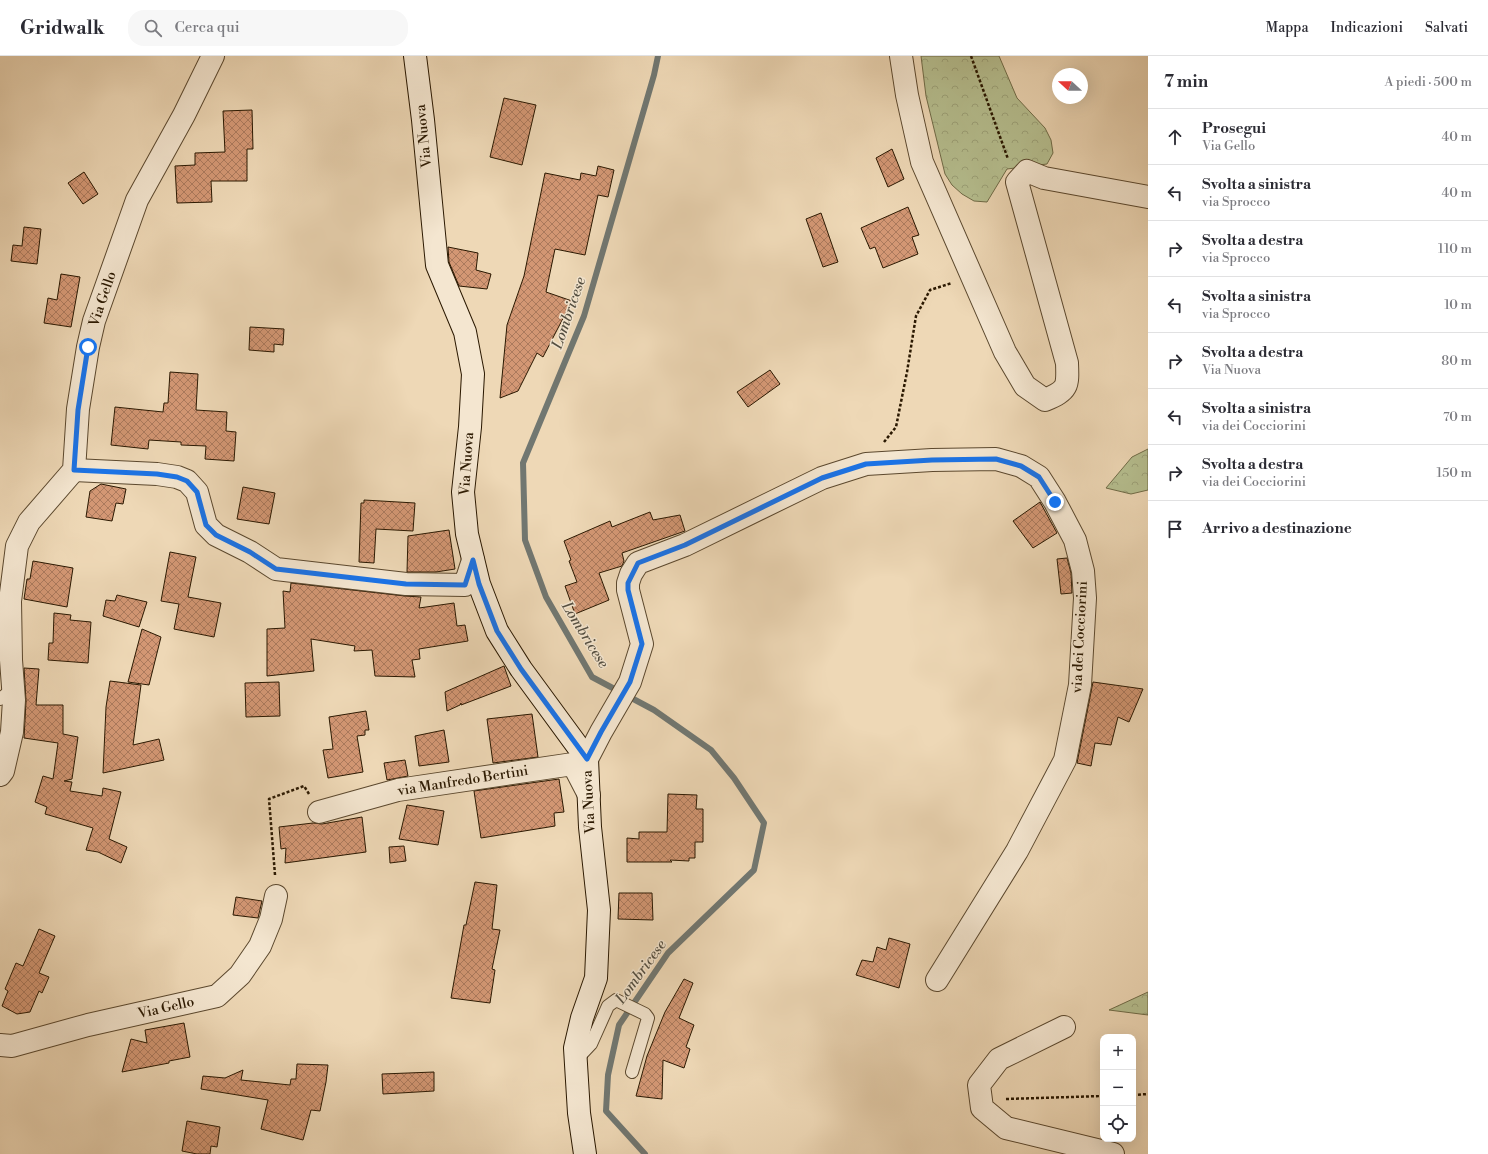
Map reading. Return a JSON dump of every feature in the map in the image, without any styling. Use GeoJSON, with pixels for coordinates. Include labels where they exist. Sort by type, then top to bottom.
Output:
{"type":"FeatureCollection","features":[{"type":"Feature","properties":{"kind":"street","name":"Via Gello"},"geometry":{"type":"LineString","coordinates":[[74,470],[78,410],[88,347],[94,321],[138,200],[184,115],[213,56]]}},
{"type":"Feature","properties":{"kind":"street","name":"Via Nuova"},"geometry":{"type":"LineString","coordinates":[[415,56],[423,120],[437,265],[465,332],[473,374],[470,427],[463,492],[467,534],[473,560],[479,584],[497,631],[521,669],[587,759],[590,827],[599,910],[596,978],[582,1018],[575,1048],[579,1112],[585,1154]]}},
{"type":"Feature","properties":{"kind":"street"},"geometry":{"type":"LineString","coordinates":[[901,56],[907,95],[922,162],[1006,352],[1025,386],[1045,400],[1059,393],[1068,382],[1067,363],[1017,182],[1027,171],[1044,178],[1148,197]]}},
{"type":"Feature","properties":{"kind":"street","name":"via dei Cocciorini"},"geometry":{"type":"LineString","coordinates":[[587,759],[625,691],[642,644],[628,590],[628,583],[638,563],[685,545],[822,478],[866,464],[932,460],[996,459],[1021,466],[1039,477],[1055,502],[1075,540],[1084,571],[1085,598],[1080,685],[1065,760],[1017,851],[937,980]]}},
{"type":"Feature","properties":{"kind":"street"},"geometry":{"type":"LineString","coordinates":[[0,775],[3,771],[12,732],[14,700],[7,692],[10,601],[17,546],[29,522],[74,470],[157,474],[177,477],[187,481],[197,492],[206,525],[216,535],[250,552],[276,569],[406,584],[465,585],[473,560]]}},
{"type":"Feature","properties":{"kind":"street","name":"via Manfredo Bertini"},"geometry":{"type":"LineString","coordinates":[[319,812],[398,790],[573,764],[589,795]]}},
{"type":"Feature","properties":{"kind":"street","name":"Via Gello"},"geometry":{"type":"LineString","coordinates":[[0,1045],[12,1046],[88,1025],[217,996],[240,975],[260,946],[270,919],[276,896]]}},
{"type":"Feature","properties":{"kind":"street"},"geometry":{"type":"LineString","coordinates":[[1064,1027],[999,1059],[980,1085],[982,1108],[1006,1128],[1113,1154]]}},
{"type":"Feature","properties":{"kind":"lane"},"geometry":{"type":"LineString","coordinates":[[576,1061],[591,1044],[608,1006],[616,1000],[645,1014],[648,1018],[632,1072]]}},
{"type":"Feature","properties":{"kind":"path"},"geometry":{"type":"LineString","coordinates":[[971,56],[1017,182]]}},
{"type":"Feature","properties":{"kind":"path"},"geometry":{"type":"LineString","coordinates":[[866,464],[896,427],[916,316],[930,290],[951,283],[977,289]]}},
{"type":"Feature","properties":{"kind":"path"},"geometry":{"type":"LineString","coordinates":[[276,896],[269,799],[304,786],[319,812]]}},
{"type":"Feature","properties":{"kind":"path"},"geometry":{"type":"LineString","coordinates":[[1136,1095],[1148,1094]]}},
{"type":"Feature","properties":{"kind":"path"},"geometry":{"type":"LineString","coordinates":[[981,1100],[1100,1096]]}},
{"type":"Feature","properties":{"kind":"green space"},"geometry":{"type":"Polygon","coordinates":[[[921,56],[999,56],[1017,98],[1045,128],[1051,140],[1053,153],[1047,164],[1007,169],[987,202],[974,201],[962,194],[952,185],[945,174],[926,96],[921,56]]]}},
{"type":"Feature","properties":{"kind":"green space"},"geometry":{"type":"Polygon","coordinates":[[[1148,449],[1148,490],[1131,494],[1106,488],[1132,457],[1148,449]]]}},
{"type":"Feature","properties":{"kind":"green space"},"geometry":{"type":"Polygon","coordinates":[[[1148,992],[1148,1015],[1109,1010],[1148,992]]]}},
{"type":"Feature","properties":{"kind":"building"},"geometry":{"type":"Polygon","coordinates":[[[504,98],[536,105],[522,165],[490,157],[504,98]]]}},
{"type":"Feature","properties":{"kind":"building"},"geometry":{"type":"Polygon","coordinates":[[[252,110],[253,149],[247,149],[247,181],[211,181],[212,202],[177,203],[175,166],[195,165],[195,153],[225,152],[223,111],[252,110]]]}},
{"type":"Feature","properties":{"kind":"building"},"geometry":{"type":"Polygon","coordinates":[[[892,149],[904,179],[888,187],[876,158],[892,149]]]}},
{"type":"Feature","properties":{"kind":"building"},"geometry":{"type":"Polygon","coordinates":[[[598,166],[614,170],[608,197],[598,195],[585,255],[555,249],[546,292],[572,301],[543,357],[537,353],[518,391],[500,398],[507,325],[524,276],[545,173],[580,180],[581,173],[596,176],[598,166]]]}},
{"type":"Feature","properties":{"kind":"building"},"geometry":{"type":"Polygon","coordinates":[[[84,172],[98,194],[83,204],[68,183],[84,172]]]}},
{"type":"Feature","properties":{"kind":"building"},"geometry":{"type":"Polygon","coordinates":[[[908,207],[919,235],[912,237],[918,254],[883,268],[875,247],[870,249],[861,228],[908,207]]]}},
{"type":"Feature","properties":{"kind":"building"},"geometry":{"type":"Polygon","coordinates":[[[821,213],[838,262],[823,267],[806,219],[821,213]]]}},
{"type":"Feature","properties":{"kind":"building"},"geometry":{"type":"Polygon","coordinates":[[[24,227],[41,229],[37,264],[11,261],[13,245],[22,246],[24,227]]]}},
{"type":"Feature","properties":{"kind":"building"},"geometry":{"type":"Polygon","coordinates":[[[448,247],[478,253],[476,270],[491,274],[487,289],[459,286],[449,262],[448,247]]]}},
{"type":"Feature","properties":{"kind":"building"},"geometry":{"type":"Polygon","coordinates":[[[61,274],[80,277],[71,327],[44,323],[48,298],[57,300],[61,274]]]}},
{"type":"Feature","properties":{"kind":"building"},"geometry":{"type":"Polygon","coordinates":[[[250,327],[284,329],[283,345],[274,344],[274,352],[249,350],[250,327]]]}},
{"type":"Feature","properties":{"kind":"building"},"geometry":{"type":"Polygon","coordinates":[[[770,370],[780,384],[748,407],[737,392],[770,370]]]}},
{"type":"Feature","properties":{"kind":"building"},"geometry":{"type":"Polygon","coordinates":[[[170,372],[198,374],[196,410],[227,412],[226,431],[236,432],[234,461],[205,459],[206,446],[181,445],[181,442],[149,440],[148,449],[111,445],[115,407],[163,412],[164,403],[168,403],[170,372]]]}},
{"type":"Feature","properties":{"kind":"building"},"geometry":{"type":"Polygon","coordinates":[[[101,484],[126,489],[123,504],[116,503],[112,521],[86,517],[90,491],[101,484]]]}},
{"type":"Feature","properties":{"kind":"building"},"geometry":{"type":"Polygon","coordinates":[[[243,487],[275,493],[269,524],[237,519],[243,487]]]}},
{"type":"Feature","properties":{"kind":"building"},"geometry":{"type":"Polygon","coordinates":[[[364,500],[415,503],[413,531],[376,529],[374,563],[359,562],[361,503],[364,503],[364,500]]]}},
{"type":"Feature","properties":{"kind":"building"},"geometry":{"type":"Polygon","coordinates":[[[1040,502],[1057,533],[1033,548],[1013,521],[1040,502]]]}},
{"type":"Feature","properties":{"kind":"building"},"geometry":{"type":"Polygon","coordinates":[[[650,512],[653,520],[680,515],[685,531],[622,553],[624,561],[622,566],[599,573],[609,600],[575,614],[565,586],[577,582],[569,561],[571,560],[564,541],[610,521],[612,527],[650,512]]]}},
{"type":"Feature","properties":{"kind":"building"},"geometry":{"type":"Polygon","coordinates":[[[449,530],[455,569],[436,572],[407,572],[408,536],[449,530]]]}},
{"type":"Feature","properties":{"kind":"building"},"geometry":{"type":"Polygon","coordinates":[[[170,552],[196,557],[188,597],[221,603],[214,637],[174,629],[179,604],[161,601],[170,552]]]}},
{"type":"Feature","properties":{"kind":"building"},"geometry":{"type":"Polygon","coordinates":[[[1067,558],[1071,573],[1072,593],[1061,594],[1057,559],[1067,558]]]}},
{"type":"Feature","properties":{"kind":"building"},"geometry":{"type":"Polygon","coordinates":[[[33,561],[73,568],[67,607],[24,599],[27,579],[30,579],[33,561]]]}},
{"type":"Feature","properties":{"kind":"building"},"geometry":{"type":"Polygon","coordinates":[[[291,583],[421,597],[419,608],[454,603],[457,626],[465,625],[468,641],[419,649],[420,659],[412,660],[415,677],[375,676],[372,650],[354,651],[355,646],[311,639],[314,671],[267,676],[267,629],[285,628],[283,591],[290,592],[291,583]]]}},
{"type":"Feature","properties":{"kind":"building"},"geometry":{"type":"Polygon","coordinates":[[[117,595],[147,602],[139,627],[103,616],[106,600],[115,601],[117,595]]]}},
{"type":"Feature","properties":{"kind":"building"},"geometry":{"type":"Polygon","coordinates":[[[54,613],[71,615],[70,620],[91,622],[88,663],[48,660],[49,643],[53,643],[54,613]]]}},
{"type":"Feature","properties":{"kind":"building"},"geometry":{"type":"Polygon","coordinates":[[[142,629],[161,637],[149,685],[128,682],[142,629]]]}},
{"type":"Feature","properties":{"kind":"building"},"geometry":{"type":"Polygon","coordinates":[[[504,666],[511,686],[461,705],[461,703],[460,705],[447,711],[445,692],[504,666]]]}},
{"type":"Feature","properties":{"kind":"building"},"geometry":{"type":"Polygon","coordinates":[[[24,668],[39,669],[36,705],[63,705],[63,734],[78,737],[72,779],[64,781],[72,782],[70,791],[102,796],[103,788],[121,792],[109,839],[127,847],[121,863],[98,852],[86,850],[93,828],[45,814],[47,807],[35,802],[43,776],[53,779],[58,743],[24,738],[26,701],[24,668]]]}},
{"type":"Feature","properties":{"kind":"building"},"geometry":{"type":"Polygon","coordinates":[[[110,681],[141,685],[133,745],[159,739],[164,760],[103,773],[106,707],[110,681]]]}},
{"type":"Feature","properties":{"kind":"building"},"geometry":{"type":"Polygon","coordinates":[[[279,682],[280,716],[246,717],[245,683],[279,682]]]}},
{"type":"Feature","properties":{"kind":"building"},"geometry":{"type":"Polygon","coordinates":[[[1093,682],[1143,689],[1129,722],[1118,717],[1111,745],[1095,743],[1091,766],[1077,763],[1093,682]]]}},
{"type":"Feature","properties":{"kind":"building"},"geometry":{"type":"Polygon","coordinates":[[[366,711],[369,730],[365,730],[365,735],[357,736],[363,772],[328,778],[323,750],[333,749],[329,717],[366,711]]]}},
{"type":"Feature","properties":{"kind":"building"},"geometry":{"type":"Polygon","coordinates":[[[532,714],[538,757],[493,763],[487,719],[532,714]]]}},
{"type":"Feature","properties":{"kind":"building"},"geometry":{"type":"Polygon","coordinates":[[[444,730],[449,762],[419,766],[415,736],[444,730]]]}},
{"type":"Feature","properties":{"kind":"building"},"geometry":{"type":"Polygon","coordinates":[[[405,760],[408,776],[387,780],[384,763],[405,760]]]}},
{"type":"Feature","properties":{"kind":"building"},"geometry":{"type":"Polygon","coordinates":[[[559,779],[564,812],[554,813],[555,826],[481,838],[474,791],[559,779]]]}},
{"type":"Feature","properties":{"kind":"building"},"geometry":{"type":"Polygon","coordinates":[[[668,794],[697,795],[696,809],[703,809],[703,842],[695,842],[695,858],[689,858],[689,861],[670,860],[672,862],[627,862],[627,838],[639,839],[639,832],[667,832],[668,794]]]}},
{"type":"Feature","properties":{"kind":"building"},"geometry":{"type":"Polygon","coordinates":[[[407,805],[444,811],[438,845],[399,839],[407,805]]]}},
{"type":"Feature","properties":{"kind":"building"},"geometry":{"type":"Polygon","coordinates":[[[362,817],[366,852],[285,863],[286,848],[281,849],[279,827],[313,823],[322,824],[362,817]]]}},
{"type":"Feature","properties":{"kind":"building"},"geometry":{"type":"Polygon","coordinates":[[[404,846],[406,861],[390,863],[389,847],[404,846]]]}},
{"type":"Feature","properties":{"kind":"building"},"geometry":{"type":"Polygon","coordinates":[[[475,882],[497,885],[492,929],[500,930],[492,969],[495,970],[490,1003],[451,998],[464,925],[466,925],[475,882]]]}},
{"type":"Feature","properties":{"kind":"building"},"geometry":{"type":"Polygon","coordinates":[[[619,893],[652,893],[653,920],[618,919],[619,893]]]}},
{"type":"Feature","properties":{"kind":"building"},"geometry":{"type":"Polygon","coordinates":[[[236,897],[262,901],[258,918],[233,915],[236,897]]]}},
{"type":"Feature","properties":{"kind":"building"},"geometry":{"type":"Polygon","coordinates":[[[39,929],[55,936],[39,973],[49,977],[42,993],[39,991],[30,1012],[17,1014],[2,1006],[8,991],[5,989],[16,963],[23,966],[39,929]]]}},
{"type":"Feature","properties":{"kind":"building"},"geometry":{"type":"Polygon","coordinates":[[[889,938],[910,944],[899,988],[856,975],[862,960],[873,962],[877,947],[886,950],[889,938]]]}},
{"type":"Feature","properties":{"kind":"building"},"geometry":{"type":"Polygon","coordinates":[[[684,979],[693,983],[679,1018],[694,1025],[686,1047],[690,1049],[684,1068],[663,1060],[662,1099],[636,1096],[647,1056],[665,1012],[684,979]]]}},
{"type":"Feature","properties":{"kind":"building"},"geometry":{"type":"Polygon","coordinates":[[[184,1023],[190,1057],[169,1061],[169,1063],[122,1072],[131,1039],[147,1043],[145,1030],[184,1023]]]}},
{"type":"Feature","properties":{"kind":"building"},"geometry":{"type":"Polygon","coordinates":[[[297,1064],[328,1065],[320,1111],[311,1110],[303,1140],[261,1129],[268,1100],[201,1089],[203,1076],[225,1078],[243,1070],[241,1080],[290,1085],[291,1079],[296,1079],[297,1064]]]}},
{"type":"Feature","properties":{"kind":"building"},"geometry":{"type":"Polygon","coordinates":[[[434,1072],[434,1091],[383,1094],[382,1074],[434,1072]]]}},
{"type":"Feature","properties":{"kind":"building"},"geometry":{"type":"Polygon","coordinates":[[[187,1121],[220,1127],[217,1147],[211,1146],[210,1154],[197,1154],[182,1151],[187,1121]]]}},
{"type":"Feature","properties":{"kind":"waterway","name":"Lombricese"},"geometry":{"type":"LineString","coordinates":[[645,1154],[606,1111],[608,1075],[619,1025],[668,953],[754,870],[764,823],[734,778],[711,750],[654,710],[592,677],[546,597],[525,540],[523,463],[584,316],[654,75],[658,56]]}},
{"type":"Feature","properties":{"kind":"route"},"geometry":{"type":"LineString","coordinates":[[88,347],[78,410],[74,470],[157,474],[177,477],[187,481],[197,492],[206,525],[216,535],[250,552],[276,569],[406,584],[465,585],[473,560],[479,584],[497,631],[521,669],[587,759],[630,682],[642,644],[628,590],[628,583],[631,574],[638,563],[685,545],[822,478],[866,464],[932,460],[996,459],[1021,466],[1039,477],[1055,502]]}}]}
